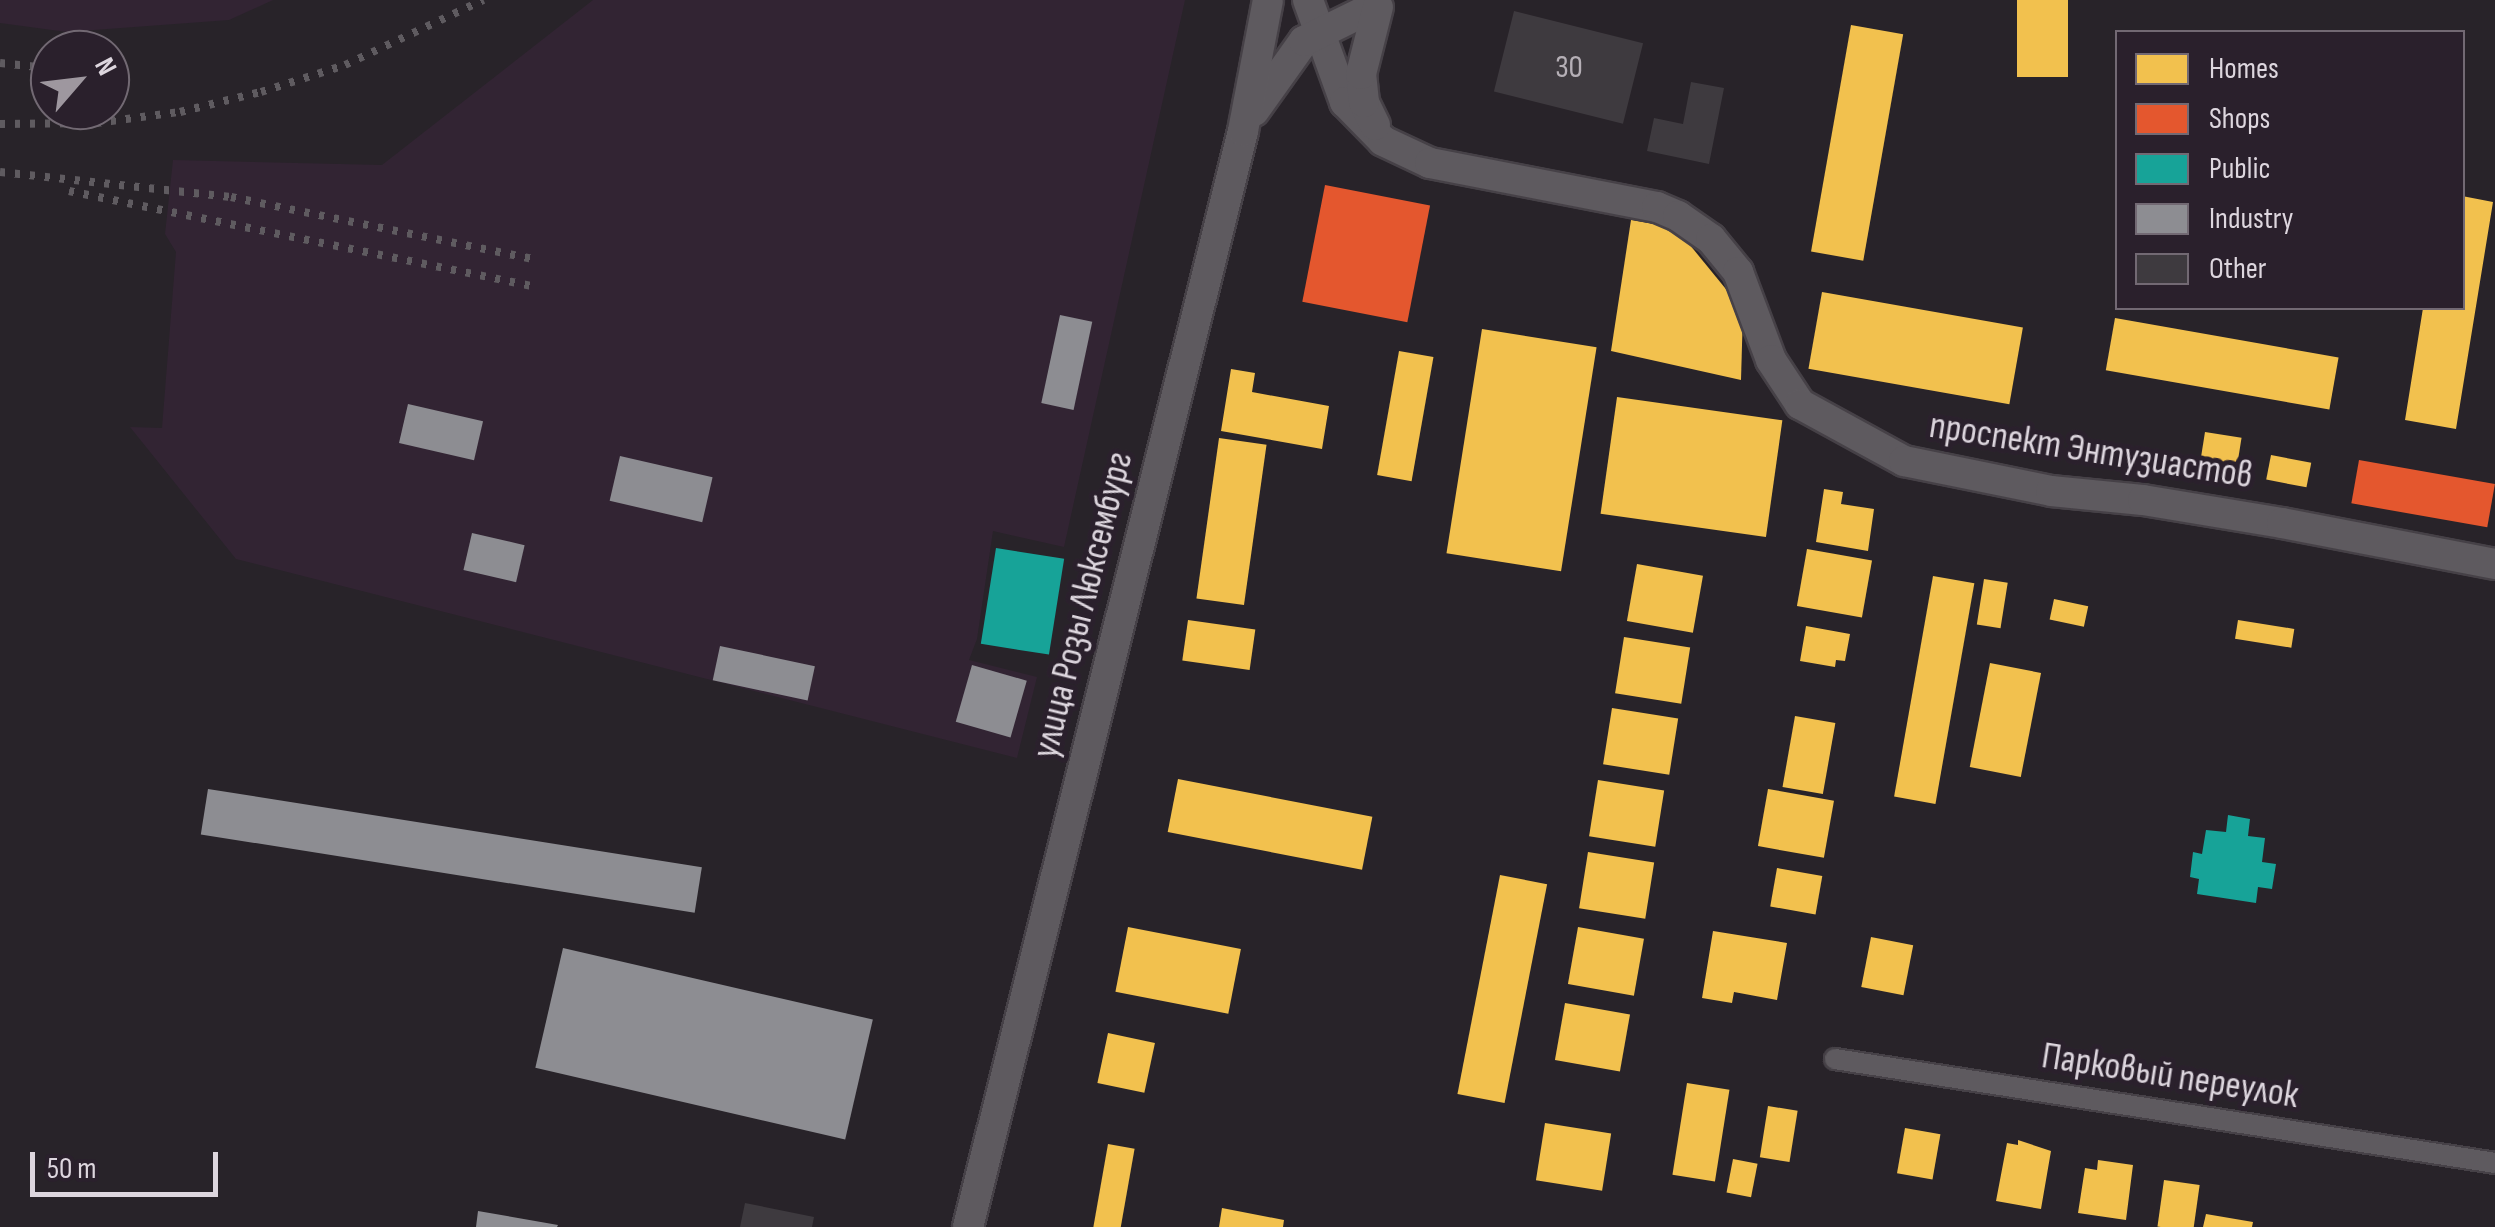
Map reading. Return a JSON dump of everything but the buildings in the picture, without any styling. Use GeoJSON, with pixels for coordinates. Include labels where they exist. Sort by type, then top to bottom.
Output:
{"type":"FeatureCollection","features":[{"type":"Feature","properties":{"kind":"main road","name":"улица Розы Люксембург"},"geometry":{"type":"LineString","coordinates":[[968,1227],[1243,131],[1268,0]]}},
{"type":"Feature","properties":{"kind":"main road"},"geometry":{"type":"LineString","coordinates":[[1308,0],[1317,33],[1346,102],[1383,141]]}},
{"type":"Feature","properties":{"kind":"main road"},"geometry":{"type":"LineString","coordinates":[[1322,0],[1344,10],[1378,6]]}},
{"type":"Feature","properties":{"kind":"main road"},"geometry":{"type":"LineString","coordinates":[[1243,131],[1290,54],[1317,33],[1378,6]]}},
{"type":"Feature","properties":{"kind":"main road"},"geometry":{"type":"LineString","coordinates":[[1378,6],[1366,45],[1361,87],[1383,141]]}},
{"type":"Feature","properties":{"kind":"main road","name":"проспект Энтузиастов"},"geometry":{"type":"LineString","coordinates":[[1383,141],[1406,154],[1454,170],[1657,208],[1678,216],[1711,239],[1738,272],[1771,360],[1800,404],[1904,461],[2051,492],[2143,500],[2495,564]]}},
{"type":"Feature","properties":{"kind":"street","name":"Парковый переулок"},"geometry":{"type":"LineString","coordinates":[[1835,1059],[2495,1163]]}},
{"type":"Feature","properties":{"kind":"shaded area"},"geometry":{"type":"Polygon","coordinates":[[[0,0],[273,0],[229,20],[94,30],[52,30],[0,23],[0,0]]]}},
{"type":"Feature","properties":{"kind":"shaded area"},"geometry":{"type":"Polygon","coordinates":[[[593,0],[1185,0],[1064,547],[993,531],[977,639],[969,660],[1037,677],[1017,758],[236,559],[130,427],[162,428],[176,252],[165,234],[173,160],[382,165],[593,0]]]}},
{"type":"Feature","properties":{"kind":"railway"},"geometry":{"type":"LineString","coordinates":[[0,124],[96,123],[180,112],[261,92],[345,65],[483,0]]}},
{"type":"Feature","properties":{"kind":"railway"},"geometry":{"type":"LineString","coordinates":[[0,63],[30,66]]}},
{"type":"Feature","properties":{"kind":"railway"},"geometry":{"type":"LineString","coordinates":[[0,172],[231,197],[537,260]]}},
{"type":"Feature","properties":{"kind":"railway"},"geometry":{"type":"LineString","coordinates":[[69,191],[533,286]]}}]}
